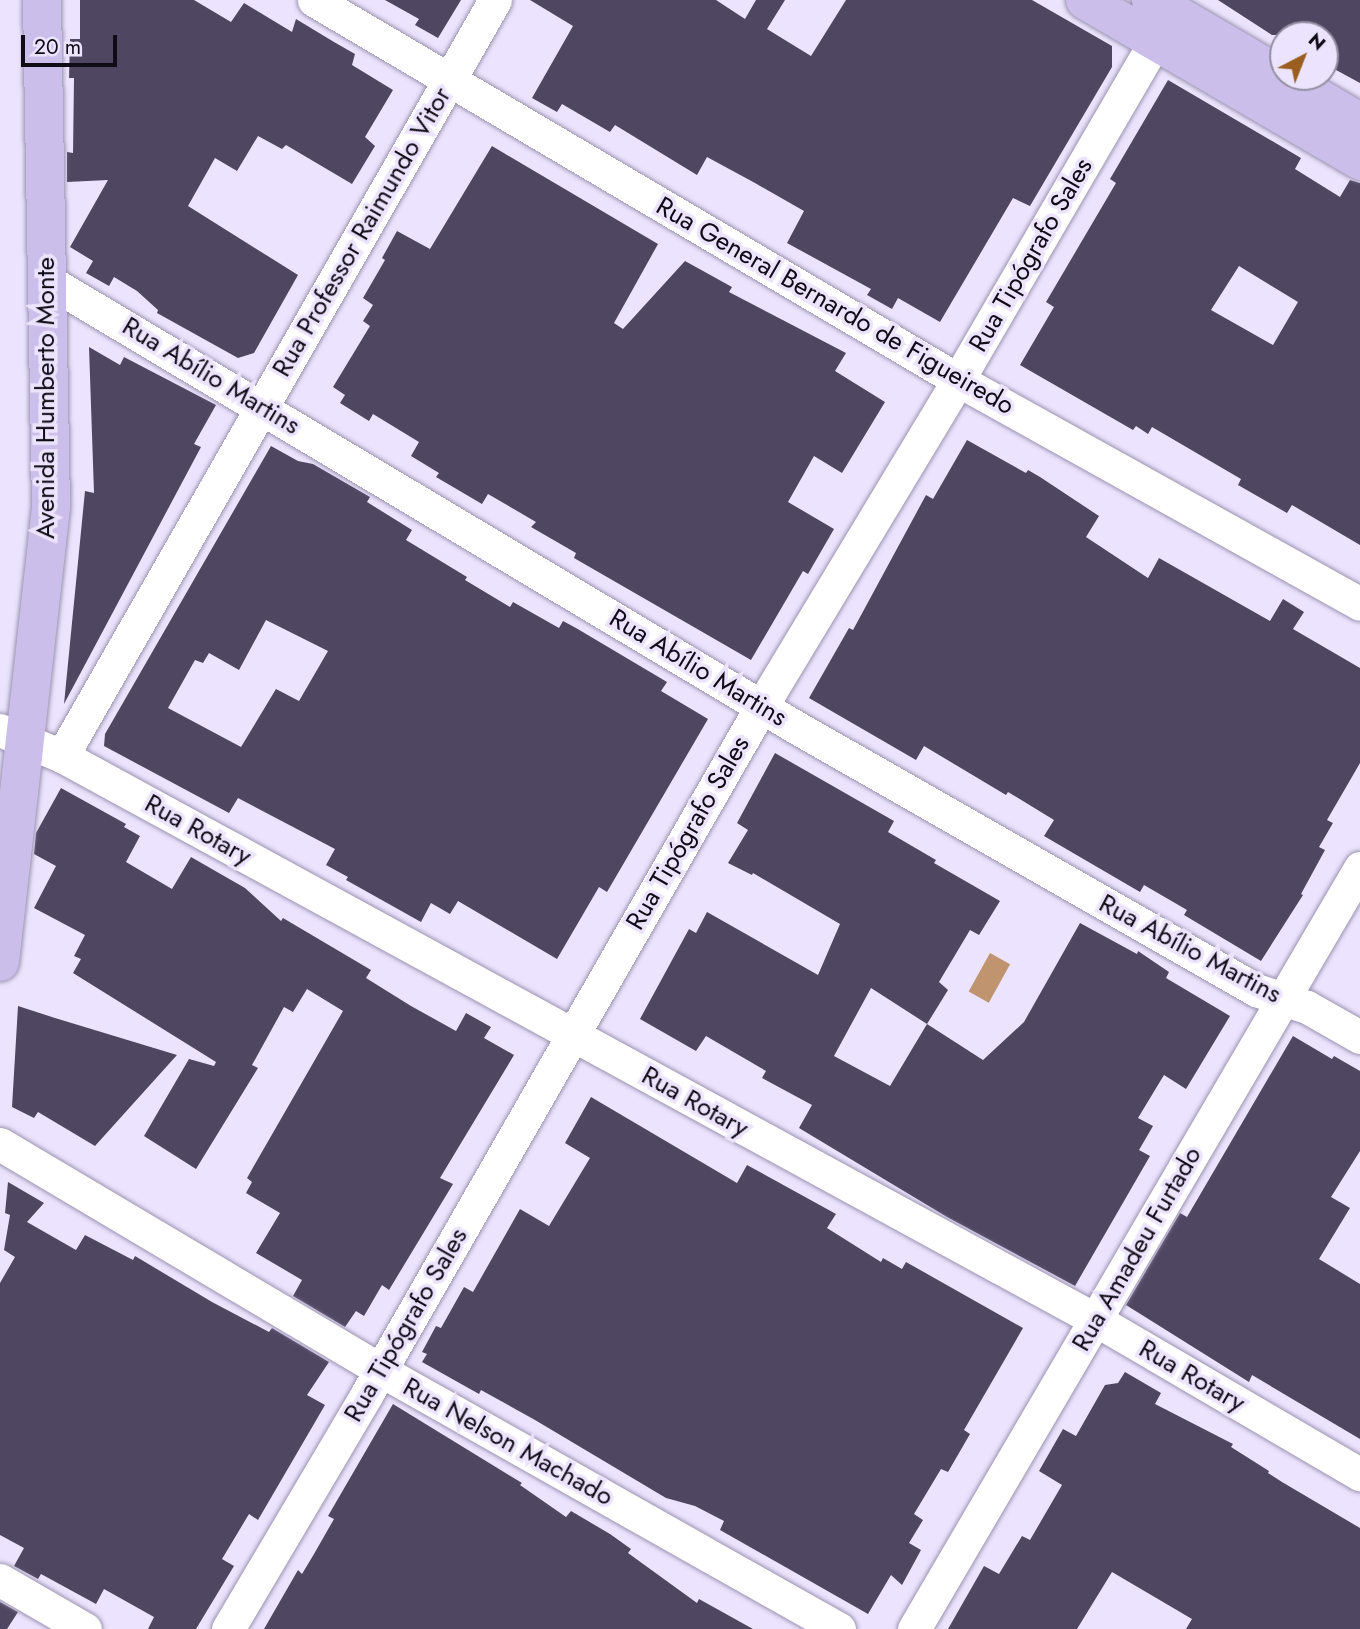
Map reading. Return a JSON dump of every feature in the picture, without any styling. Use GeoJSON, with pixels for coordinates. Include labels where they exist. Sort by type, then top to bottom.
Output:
{"type":"FeatureCollection","features":[{"type":"Feature","properties":{"kind":"main road","name":"Avenida Humberto Monte"},"geometry":{"type":"LineString","coordinates":[[0,962],[13,734],[51,507],[42,0]]}},
{"type":"Feature","properties":{"kind":"main road"},"geometry":{"type":"LineString","coordinates":[[1085,0],[1166,14],[1360,122]]}},
{"type":"Feature","properties":{"kind":"main road"},"geometry":{"type":"LineString","coordinates":[[1166,14],[1360,161]]}},
{"type":"Feature","properties":{"kind":"street","name":"Rua General Bernardo de Figueiredo"},"geometry":{"type":"LineString","coordinates":[[314,0],[958,380],[1360,604]]}},
{"type":"Feature","properties":{"kind":"street","name":"Rua Professor Raimundo Vitor"},"geometry":{"type":"LineString","coordinates":[[62,756],[495,0]]}},
{"type":"Feature","properties":{"kind":"street","name":"Rua Tipógrafo Sales"},"geometry":{"type":"LineString","coordinates":[[228,1629],[761,707],[958,380],[1166,14]]}},
{"type":"Feature","properties":{"kind":"street","name":"Rua Abílio Martins"},"geometry":{"type":"LineString","coordinates":[[46,279],[761,707],[1256,990],[1282,1001],[1307,1007],[1360,1037]]}},
{"type":"Feature","properties":{"kind":"street","name":"Rua Rotary"},"geometry":{"type":"LineString","coordinates":[[13,734],[62,756],[1096,1320],[1360,1474]]}},
{"type":"Feature","properties":{"kind":"street","name":"Rua Amadeu Furtado"},"geometry":{"type":"LineString","coordinates":[[914,1629],[1360,868]]}},
{"type":"Feature","properties":{"kind":"street","name":"Rua Nelson Machado"},"geometry":{"type":"LineString","coordinates":[[0,1144],[380,1370],[839,1629]]}},
{"type":"Feature","properties":{"kind":"street"},"geometry":{"type":"LineString","coordinates":[[0,1580],[85,1629]]}},
{"type":"Feature","properties":{"kind":"shaded area"},"geometry":{"type":"Polygon","coordinates":[[[990,953],[1010,964],[989,1003],[969,991],[990,953]]]}},
{"type":"Feature","properties":{"kind":"building"},"geometry":{"type":"Polygon","coordinates":[[[80,0],[194,0],[231,22],[244,3],[292,32],[296,19],[355,54],[352,65],[393,90],[365,137],[375,146],[352,184],[286,145],[282,149],[258,136],[237,171],[215,158],[188,206],[298,275],[254,353],[238,358],[157,313],[158,310],[137,291],[114,277],[109,286],[86,273],[93,261],[70,247],[108,180],[67,182],[67,152],[73,153],[74,78],[69,78],[70,39],[80,39],[80,0]]]}},
{"type":"Feature","properties":{"kind":"building"},"geometry":{"type":"Polygon","coordinates":[[[385,0],[461,0],[438,38],[415,25],[419,19],[385,0]]]}},
{"type":"Feature","properties":{"kind":"building"},"geometry":{"type":"Polygon","coordinates":[[[530,0],[716,0],[745,19],[756,0],[785,0],[767,29],[811,56],[846,0],[1032,0],[1112,46],[1112,67],[1030,206],[1013,198],[940,322],[898,298],[892,309],[867,295],[871,289],[787,243],[804,211],[755,183],[707,157],[697,175],[615,125],[610,132],[562,104],[557,112],[532,98],[573,26],[530,0]]]}},
{"type":"Feature","properties":{"kind":"building"},"geometry":{"type":"Polygon","coordinates":[[[1218,0],[1360,0],[1360,83],[1339,72],[1339,21],[1269,21],[1269,33],[1218,0]]]}},
{"type":"Feature","properties":{"kind":"building"},"geometry":{"type":"Polygon","coordinates":[[[1168,80],[1301,158],[1295,169],[1340,197],[1350,180],[1360,183],[1360,545],[1292,505],[1287,513],[1238,485],[1241,479],[1152,427],[1148,434],[1136,426],[1133,430],[1020,365],[1054,307],[1046,302],[1116,183],[1110,179],[1168,80]],[[1239,266],[1211,310],[1273,345],[1298,302],[1239,266]]]}},
{"type":"Feature","properties":{"kind":"building"},"geometry":{"type":"Polygon","coordinates":[[[492,146],[658,244],[614,323],[623,329],[685,261],[732,287],[729,292],[846,353],[835,371],[885,402],[842,473],[814,456],[788,502],[834,529],[808,574],[803,571],[751,660],[574,558],[576,553],[531,527],[536,522],[488,494],[482,504],[436,477],[439,473],[411,456],[419,442],[373,414],[369,421],[340,403],[345,395],[333,387],[370,326],[363,321],[373,305],[363,298],[385,260],[382,258],[397,231],[430,249],[492,146]]]}},
{"type":"Feature","properties":{"kind":"building"},"geometry":{"type":"Polygon","coordinates":[[[89,347],[120,365],[124,357],[216,405],[194,444],[201,447],[64,704],[85,491],[94,493],[89,347]]]}},
{"type":"Feature","properties":{"kind":"building"},"geometry":{"type":"Polygon","coordinates":[[[967,440],[1026,473],[1028,470],[1099,516],[1086,537],[1148,578],[1159,558],[1270,621],[1283,599],[1304,612],[1293,629],[1360,668],[1360,763],[1327,820],[1333,823],[1319,847],[1325,850],[1301,894],[1303,895],[1261,961],[1184,915],[1187,910],[1144,885],[1140,892],[1044,836],[1054,820],[1008,792],[1006,795],[924,746],[916,760],[809,698],[849,628],[853,630],[926,495],[933,499],[967,440]]]}},
{"type":"Feature","properties":{"kind":"building"},"geometry":{"type":"Polygon","coordinates":[[[271,446],[298,461],[313,464],[370,497],[367,502],[412,530],[406,540],[467,577],[465,580],[510,607],[513,602],[559,628],[563,621],[576,628],[667,682],[661,691],[708,719],[607,892],[599,887],[557,959],[458,901],[450,914],[431,903],[421,922],[346,880],[348,877],[326,865],[335,849],[238,798],[229,813],[104,746],[105,734],[271,446]],[[266,620],[239,670],[209,653],[203,663],[195,660],[168,708],[241,747],[276,689],[299,701],[328,651],[266,620]]]}},
{"type":"Feature","properties":{"kind":"building"},"geometry":{"type":"Polygon","coordinates":[[[775,753],[894,821],[888,832],[936,860],[934,863],[1000,901],[979,935],[970,930],[939,982],[948,990],[927,1024],[983,1060],[1024,1022],[1080,923],[1137,954],[1138,951],[1169,972],[1166,978],[1230,1016],[1186,1089],[1164,1075],[1138,1118],[1153,1126],[1139,1150],[1150,1156],[1075,1286],[947,1217],[799,1128],[812,1105],[762,1078],[766,1071],[706,1036],[696,1051],[640,1019],[689,929],[696,933],[707,912],[818,975],[840,924],[753,873],[752,875],[728,863],[748,830],[737,823],[775,753]],[[871,988],[834,1056],[890,1086],[927,1024],[871,988]]]}},
{"type":"Feature","properties":{"kind":"building"},"geometry":{"type":"Polygon","coordinates":[[[61,788],[126,824],[124,827],[140,836],[126,862],[172,889],[191,857],[245,888],[281,921],[283,918],[371,970],[366,978],[411,1006],[456,1031],[466,1013],[491,1027],[484,1038],[514,1055],[440,1178],[453,1184],[389,1290],[382,1285],[364,1316],[356,1311],[345,1327],[293,1296],[302,1280],[256,1253],[280,1213],[246,1193],[252,1182],[247,1178],[343,1011],[307,989],[293,1012],[284,1007],[252,1065],[258,1068],[196,1169],[144,1136],[189,1059],[214,1066],[216,1062],[73,973],[81,959],[74,956],[85,935],[34,908],[56,866],[34,854],[36,833],[61,788]]]}},
{"type":"Feature","properties":{"kind":"building"},"geometry":{"type":"Polygon","coordinates":[[[18,1006],[177,1055],[95,1146],[38,1112],[34,1118],[12,1107],[18,1006]]]}},
{"type":"Feature","properties":{"kind":"building"},"geometry":{"type":"Polygon","coordinates":[[[1293,1036],[1332,1059],[1334,1056],[1360,1071],[1360,1151],[1331,1197],[1350,1208],[1319,1259],[1360,1284],[1360,1439],[1252,1375],[1249,1382],[1126,1305],[1180,1213],[1187,1217],[1293,1036]]]}},
{"type":"Feature","properties":{"kind":"building"},"geometry":{"type":"Polygon","coordinates":[[[591,1097],[737,1183],[747,1165],[836,1214],[827,1228],[881,1262],[883,1258],[902,1269],[906,1262],[1023,1328],[964,1430],[970,1434],[948,1472],[941,1469],[914,1514],[923,1520],[909,1543],[921,1550],[902,1585],[891,1575],[868,1614],[720,1530],[724,1521],[695,1506],[666,1498],[535,1420],[481,1390],[479,1394],[422,1362],[427,1354],[422,1352],[436,1326],[441,1328],[464,1287],[473,1292],[520,1209],[549,1226],[590,1158],[565,1143],[591,1097]]]}},
{"type":"Feature","properties":{"kind":"building"},"geometry":{"type":"Polygon","coordinates":[[[8,1182],[44,1203],[27,1222],[76,1250],[85,1235],[133,1260],[135,1256],[212,1302],[269,1332],[272,1328],[329,1362],[307,1395],[325,1405],[258,1520],[249,1514],[222,1559],[234,1566],[196,1629],[148,1629],[154,1617],[104,1589],[96,1604],[41,1574],[38,1579],[14,1566],[24,1548],[0,1535],[0,1283],[15,1257],[4,1250],[10,1215],[5,1213],[8,1182]]]}},
{"type":"Feature","properties":{"kind":"building"},"geometry":{"type":"Polygon","coordinates":[[[1125,1372],[1161,1393],[1155,1404],[1233,1444],[1231,1447],[1269,1471],[1268,1473],[1360,1528],[1360,1629],[1186,1629],[1192,1619],[1112,1572],[1077,1629],[948,1629],[984,1566],[999,1574],[1022,1536],[1030,1540],[1062,1485],[1039,1471],[1063,1429],[1076,1436],[1105,1385],[1118,1383],[1125,1372]]]}},
{"type":"Feature","properties":{"kind":"building"},"geometry":{"type":"Polygon","coordinates":[[[393,1404],[522,1483],[520,1485],[566,1517],[571,1511],[610,1534],[631,1549],[628,1553],[697,1603],[699,1599],[753,1629],[264,1629],[298,1570],[302,1574],[314,1554],[334,1519],[328,1516],[393,1404]]]}},
{"type":"Feature","properties":{"kind":"building"},"geometry":{"type":"Polygon","coordinates":[[[0,1602],[18,1612],[7,1629],[0,1629],[0,1602]]]}}]}
